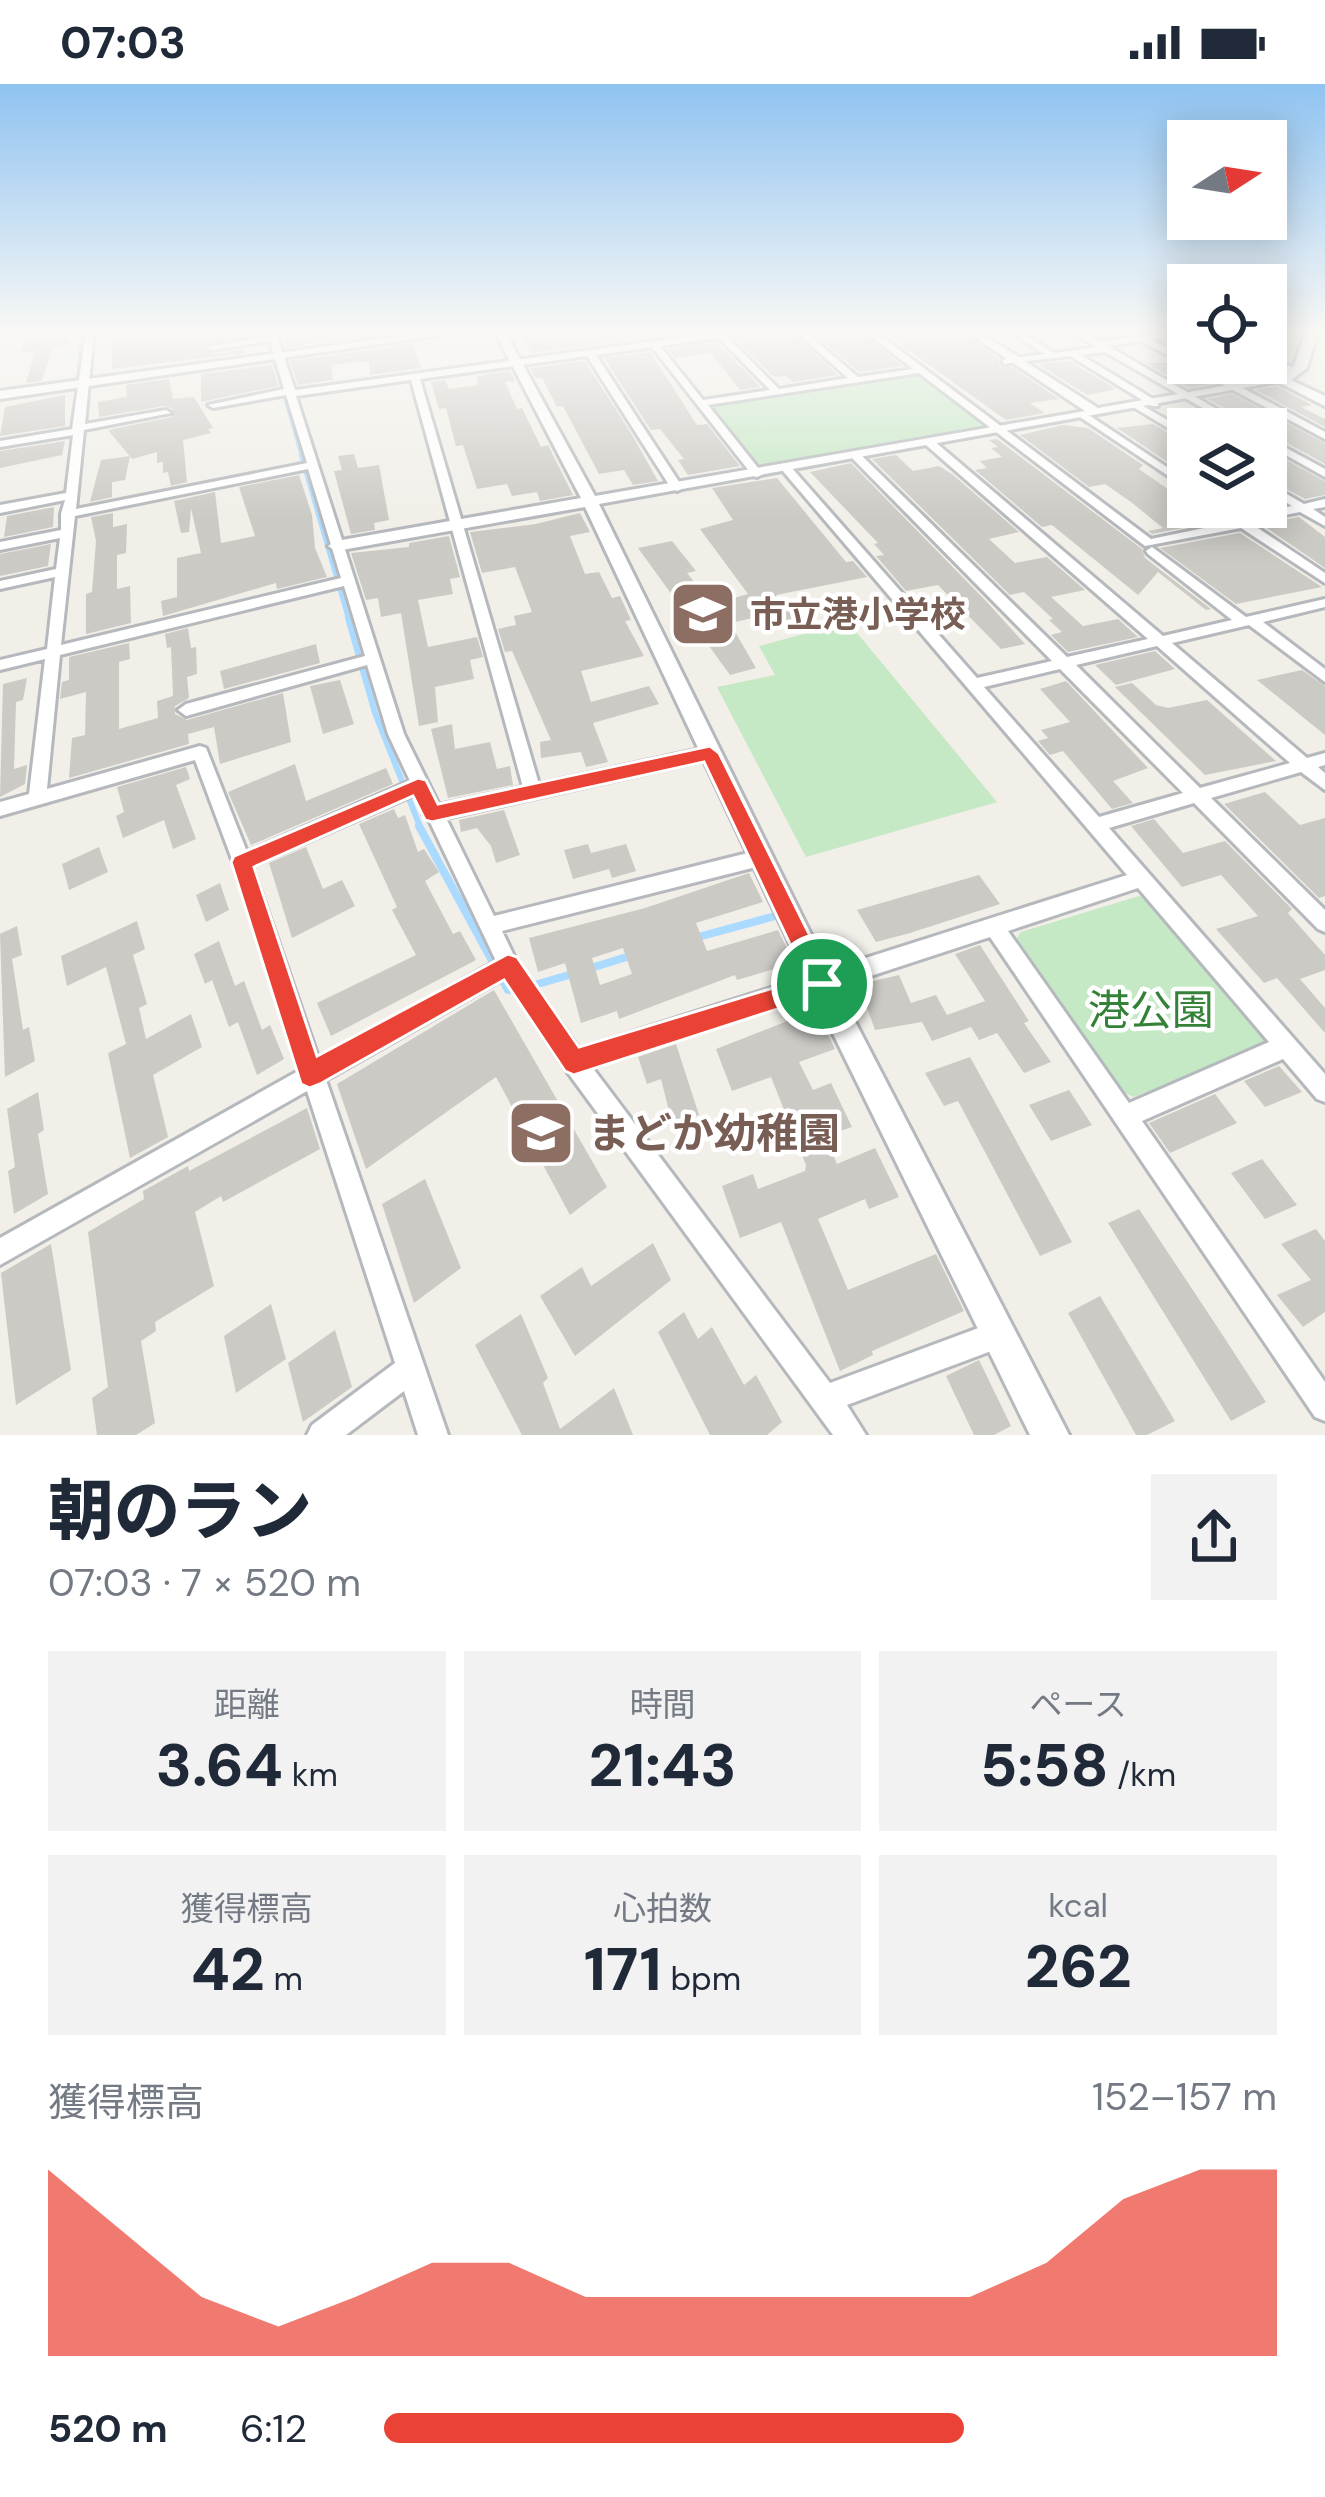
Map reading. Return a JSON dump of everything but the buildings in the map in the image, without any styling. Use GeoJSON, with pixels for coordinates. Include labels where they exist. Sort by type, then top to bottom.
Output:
{"type":"FeatureCollection","features":[{"type":"Feature","properties":{"kind":"street"},"geometry":{"type":"LineString","coordinates":[[37,798],[82,393]]}},
{"type":"Feature","properties":{"kind":"street"},"geometry":{"type":"LineString","coordinates":[[213,405],[284,393]]}},
{"type":"Feature","properties":{"kind":"street"},"geometry":{"type":"LineString","coordinates":[[290,393],[409,790],[432,814],[508,965],[574,1062],[851,1435]]}},
{"type":"Feature","properties":{"kind":"street"},"geometry":{"type":"LineString","coordinates":[[419,393],[532,793]]}},
{"type":"Feature","properties":{"kind":"street"},"geometry":{"type":"LineString","coordinates":[[534,393],[822,984],[1050,1435]]}},
{"type":"Feature","properties":{"kind":"street"},"geometry":{"type":"LineString","coordinates":[[616,393],[677,488]]}},
{"type":"Feature","properties":{"kind":"street"},"geometry":{"type":"LineString","coordinates":[[694,393],[757,474]]}},
{"type":"Feature","properties":{"kind":"street"},"geometry":{"type":"LineString","coordinates":[[702,403],[769,393]]}},
{"type":"Feature","properties":{"kind":"street"},"geometry":{"type":"LineString","coordinates":[[952,393],[1149,543],[1214,528]]}},
{"type":"Feature","properties":{"kind":"street"},"geometry":{"type":"LineString","coordinates":[[1058,393],[1167,470]]}},
{"type":"Feature","properties":{"kind":"street"},"geometry":{"type":"LineString","coordinates":[[1137,393],[1155,404]]}},
{"type":"Feature","properties":{"kind":"street"},"geometry":{"type":"LineString","coordinates":[[1181,393],[1208,408]]}},
{"type":"Feature","properties":{"kind":"street"},"geometry":{"type":"LineString","coordinates":[[336,547],[1216,393]]}},
{"type":"Feature","properties":{"kind":"street"},"geometry":{"type":"LineString","coordinates":[[1245,393],[1325,436]]}},
{"type":"Feature","properties":{"kind":"street"},"geometry":{"type":"LineString","coordinates":[[1138,406],[1167,424]]}},
{"type":"Feature","properties":{"kind":"street"},"geometry":{"type":"LineString","coordinates":[[0,444],[166,413]]}},
{"type":"Feature","properties":{"kind":"street"},"geometry":{"type":"LineString","coordinates":[[930,443],[1325,783]]}},
{"type":"Feature","properties":{"kind":"street"},"geometry":{"type":"LineString","coordinates":[[1287,451],[1322,469]]}},
{"type":"Feature","properties":{"kind":"street"},"geometry":{"type":"LineString","coordinates":[[856,456],[1325,923]]}},
{"type":"Feature","properties":{"kind":"street"},"geometry":{"type":"LineString","coordinates":[[67,514],[311,465]]}},
{"type":"Feature","properties":{"kind":"street"},"geometry":{"type":"LineString","coordinates":[[787,468],[1325,1091]]}},
{"type":"Feature","properties":{"kind":"street"},"geometry":{"type":"LineString","coordinates":[[0,509],[70,496]]}},
{"type":"Feature","properties":{"kind":"street"},"geometry":{"type":"LineString","coordinates":[[1287,498],[1325,522]]}},
{"type":"Feature","properties":{"kind":"street"},"geometry":{"type":"LineString","coordinates":[[1287,511],[1325,502]]}},
{"type":"Feature","properties":{"kind":"street"},"geometry":{"type":"LineString","coordinates":[[1249,528],[1325,579]]}},
{"type":"Feature","properties":{"kind":"street"},"geometry":{"type":"LineString","coordinates":[[0,546],[65,533]]}},
{"type":"Feature","properties":{"kind":"street"},"geometry":{"type":"LineString","coordinates":[[1152,551],[1325,677]]}},
{"type":"Feature","properties":{"kind":"street"},"geometry":{"type":"LineString","coordinates":[[0,585],[60,572]]}},
{"type":"Feature","properties":{"kind":"street"},"geometry":{"type":"LineString","coordinates":[[0,665],[347,581]]}},
{"type":"Feature","properties":{"kind":"street"},"geometry":{"type":"LineString","coordinates":[[973,684],[1325,603]]}},
{"type":"Feature","properties":{"kind":"street"},"geometry":{"type":"LineString","coordinates":[[186,710],[371,659]]}},
{"type":"Feature","properties":{"kind":"street"},"geometry":{"type":"LineString","coordinates":[[0,809],[200,752],[242,862],[433,1435]]}},
{"type":"Feature","properties":{"kind":"street"},"geometry":{"type":"LineString","coordinates":[[432,814],[710,753]]}},
{"type":"Feature","properties":{"kind":"street"},"geometry":{"type":"LineString","coordinates":[[1094,825],[1325,759]]}},
{"type":"Feature","properties":{"kind":"street"},"geometry":{"type":"LineString","coordinates":[[242,862],[409,790]]}},
{"type":"Feature","properties":{"kind":"street"},"geometry":{"type":"LineString","coordinates":[[488,926],[760,858]]}},
{"type":"Feature","properties":{"kind":"street"},"geometry":{"type":"LineString","coordinates":[[574,1062],[1142,880]]}},
{"type":"Feature","properties":{"kind":"street"},"geometry":{"type":"LineString","coordinates":[[996,929],[1325,1407]]}},
{"type":"Feature","properties":{"kind":"street"},"geometry":{"type":"LineString","coordinates":[[0,1252],[508,965]]}},
{"type":"Feature","properties":{"kind":"street"},"geometry":{"type":"LineString","coordinates":[[1125,1117],[1286,1046]]}},
{"type":"Feature","properties":{"kind":"street"},"geometry":{"type":"LineString","coordinates":[[826,1400],[1000,1334]]}},
{"type":"Feature","properties":{"kind":"street"},"geometry":{"type":"LineString","coordinates":[[322,1435],[411,1370]]}},
{"type":"Feature","properties":{"kind":"green space"},"geometry":{"type":"Polygon","coordinates":[[[795,393],[943,393],[989,428],[766,467],[758,465],[710,407],[795,393]]]}},
{"type":"Feature","properties":{"kind":"green space"},"geometry":{"type":"Polygon","coordinates":[[[848,622],[997,802],[806,857],[717,687],[775,675],[759,646],[848,622]]]}},
{"type":"Feature","properties":{"kind":"green space","name":"港公園"},"geometry":{"type":"Polygon","coordinates":[[[1139,896],[1151,900],[1262,1034],[1266,1047],[1134,1097],[1118,1090],[1016,939],[1021,932],[1139,896]]]}},
{"type":"Feature","properties":{"kind":"waterway"},"geometry":{"type":"LineString","coordinates":[[283,393],[302,458]]}},
{"type":"Feature","properties":{"kind":"waterway"},"geometry":{"type":"LineString","coordinates":[[301,455],[349,621]]}},
{"type":"Feature","properties":{"kind":"waterway"},"geometry":{"type":"LineString","coordinates":[[348,618],[375,713],[421,829]]}},
{"type":"Feature","properties":{"kind":"waterway"},"geometry":{"type":"LineString","coordinates":[[419,826],[508,990],[518,988]]}},
{"type":"Feature","properties":{"kind":"waterway"},"geometry":{"type":"LineString","coordinates":[[698,937],[779,915]]}},
{"type":"Feature","properties":{"kind":"waterway"},"geometry":{"type":"LineString","coordinates":[[588,969],[633,955]]}},
{"type":"Feature","properties":{"kind":"waterway"},"geometry":{"type":"LineString","coordinates":[[531,986],[576,973]]}},
{"type":"Feature","properties":{"kind":"place","name":"市立港小学校"},"geometry":{"type":"Point","coordinates":[703,614]}},
{"type":"Feature","properties":{"kind":"place","name":"まどか幼稚園"},"geometry":{"type":"Point","coordinates":[541,1133]}},
{"type":"Feature","properties":{"kind":"route"},"geometry":{"type":"LineString","coordinates":[[710,753],[822,984],[574,1062],[508,965],[310,1074],[242,862],[418,785],[432,814],[710,753]]}}]}
